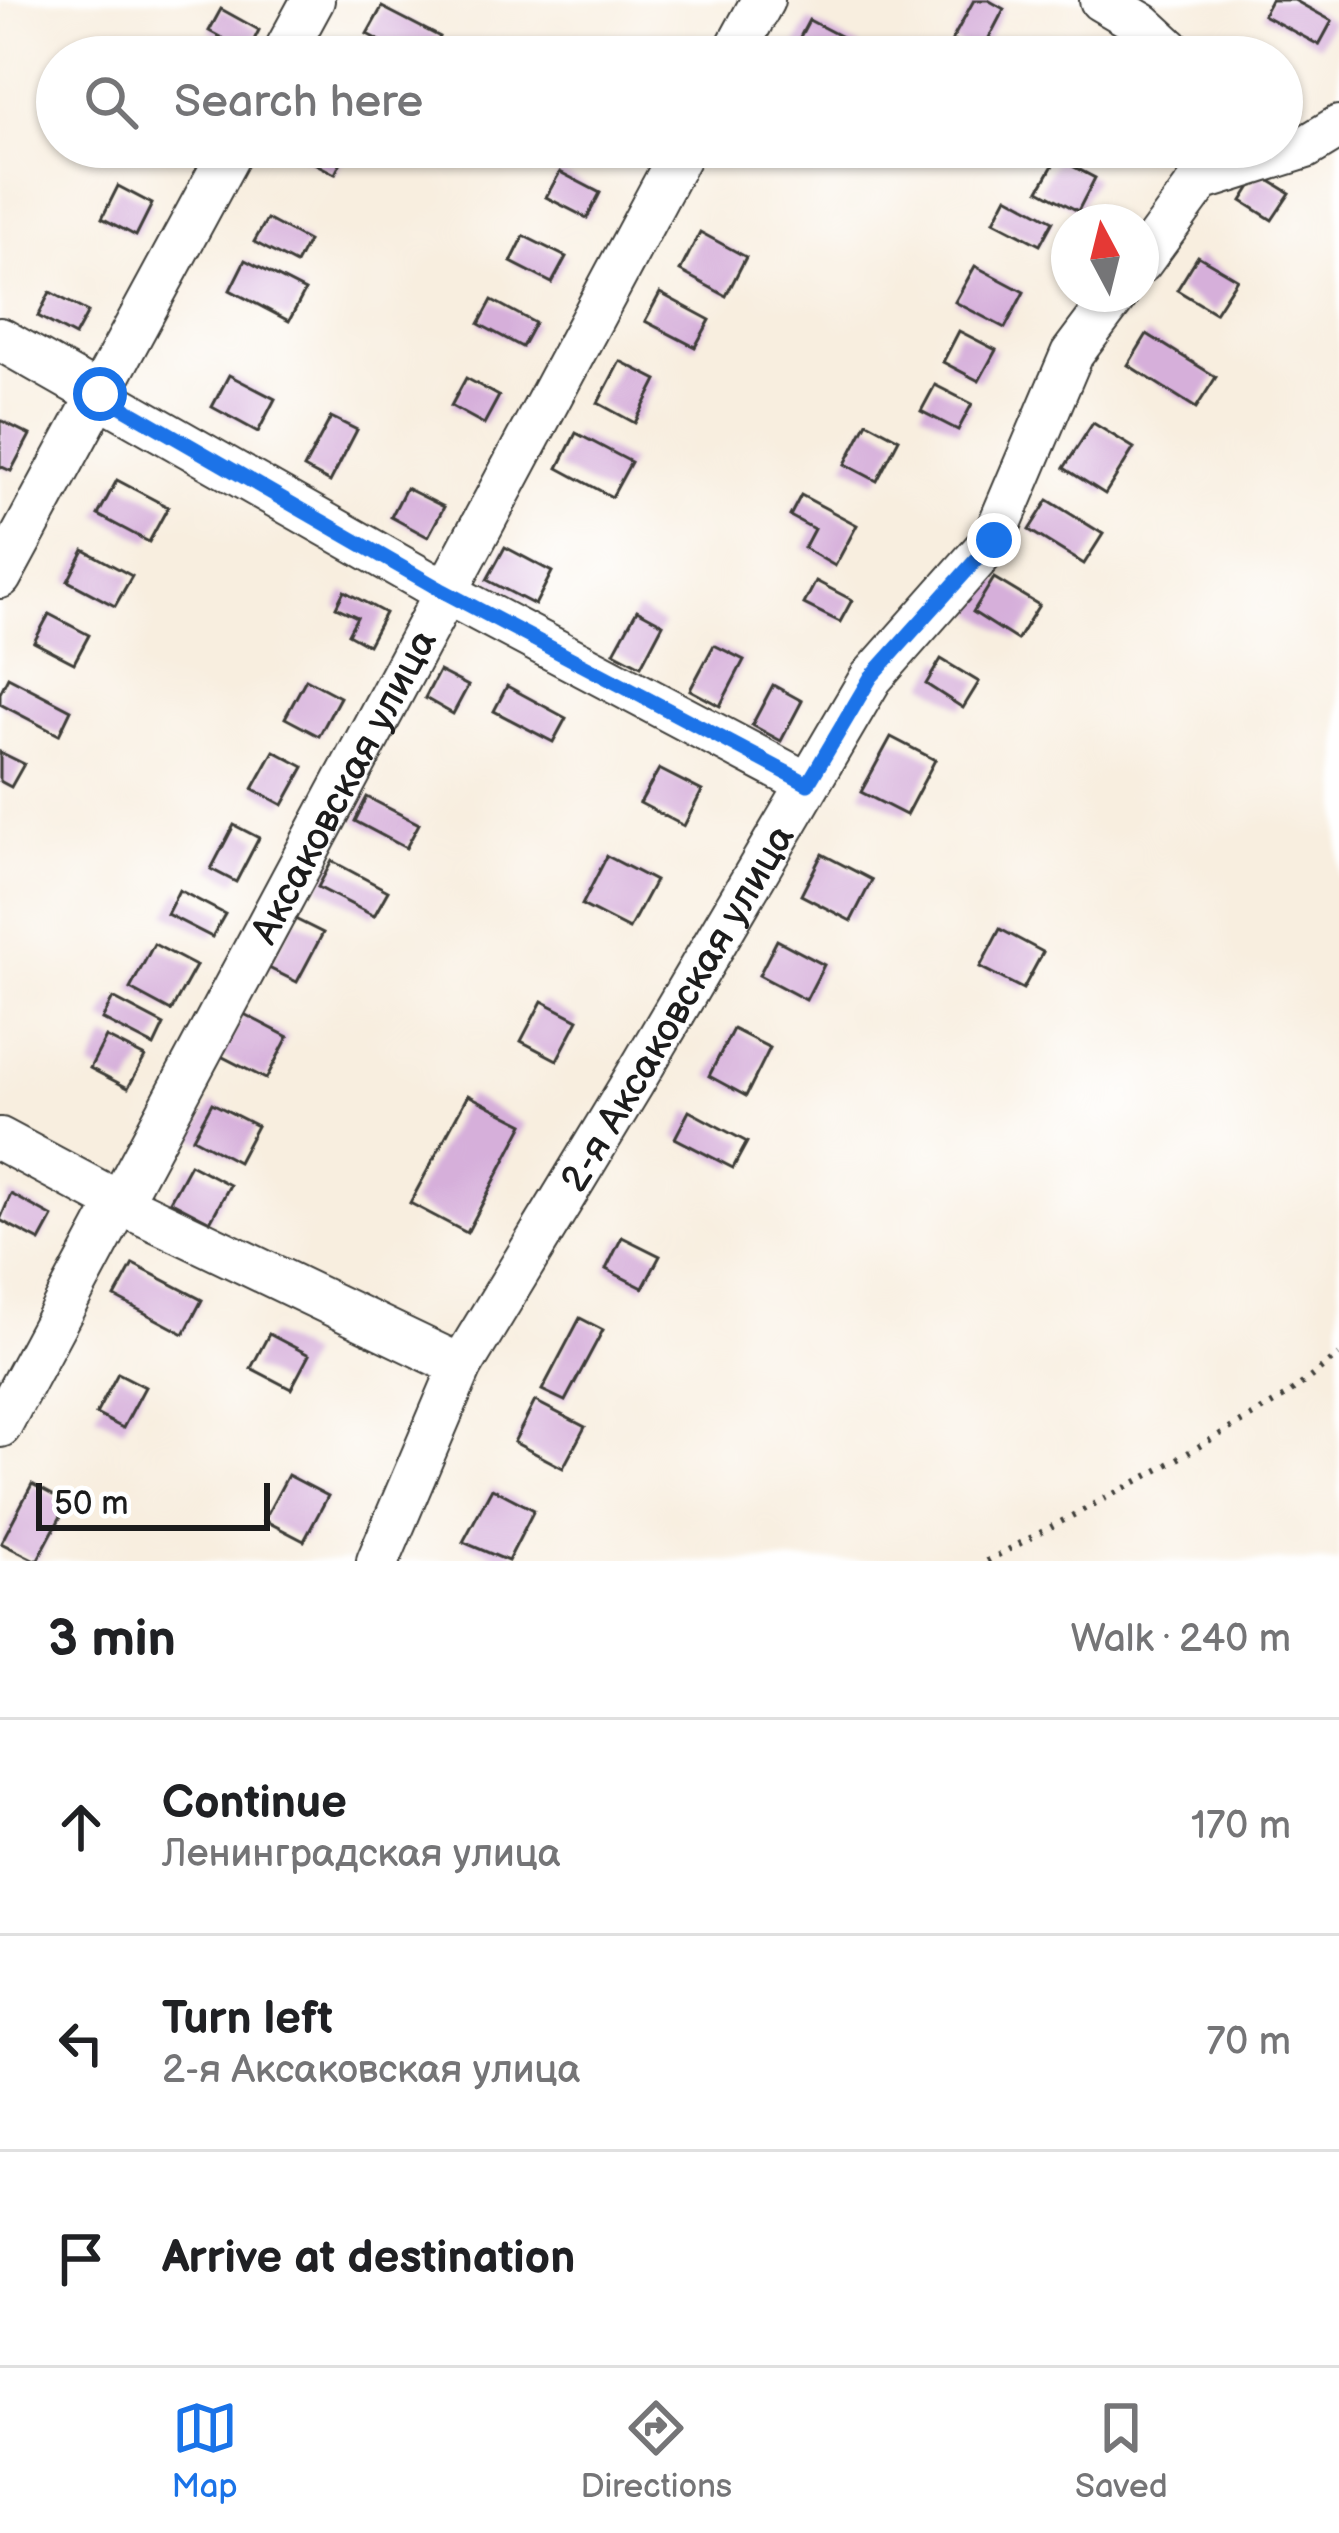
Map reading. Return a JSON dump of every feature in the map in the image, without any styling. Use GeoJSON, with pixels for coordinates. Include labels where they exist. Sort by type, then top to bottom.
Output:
{"type":"FeatureCollection","features":[{"type":"Feature","properties":{"kind":"street"},"geometry":{"type":"LineString","coordinates":[[293,36],[313,0]]}},
{"type":"Feature","properties":{"kind":"street"},"geometry":{"type":"LineString","coordinates":[[743,36],[763,0]]}},
{"type":"Feature","properties":{"kind":"street"},"geometry":{"type":"LineString","coordinates":[[1101,0],[1155,36]]}},
{"type":"Feature","properties":{"kind":"street"},"geometry":{"type":"LineString","coordinates":[[1303,147],[1339,127]]}},
{"type":"Feature","properties":{"kind":"street"},"geometry":{"type":"LineString","coordinates":[[0,577],[222,168]]}},
{"type":"Feature","properties":{"kind":"street","name":"Аксаковская улица"},"geometry":{"type":"LineString","coordinates":[[0,1426],[673,168]]}},
{"type":"Feature","properties":{"kind":"street"},"geometry":{"type":"LineString","coordinates":[[1159,232],[1198,168]]}},
{"type":"Feature","properties":{"kind":"street","name":"2-я Аксаковская улица"},"geometry":{"type":"LineString","coordinates":[[378,1561],[461,1366],[871,677],[994,540],[1072,354],[1104,312]]}},
{"type":"Feature","properties":{"kind":"street"},"geometry":{"type":"LineString","coordinates":[[0,339],[443,591],[808,784]]}},
{"type":"Feature","properties":{"kind":"street"},"geometry":{"type":"LineString","coordinates":[[0,1138],[118,1202],[461,1366]]}},
{"type":"Feature","properties":{"kind":"path"},"geometry":{"type":"LineString","coordinates":[[987,1561],[1286,1396],[1339,1355]]}},
{"type":"Feature","properties":{"kind":"building"},"geometry":{"type":"Polygon","coordinates":[[[974,0],[988,0],[1004,9],[990,36],[954,36],[974,0]]]}},
{"type":"Feature","properties":{"kind":"building"},"geometry":{"type":"Polygon","coordinates":[[[1271,0],[1294,0],[1332,21],[1319,45],[1263,15],[1271,0]]]}},
{"type":"Feature","properties":{"kind":"building"},"geometry":{"type":"Polygon","coordinates":[[[382,7],[438,36],[371,36],[367,34],[382,7]]]}},
{"type":"Feature","properties":{"kind":"building"},"geometry":{"type":"Polygon","coordinates":[[[221,9],[259,30],[256,36],[218,36],[209,31],[221,9]]]}},
{"type":"Feature","properties":{"kind":"building"},"geometry":{"type":"Polygon","coordinates":[[[809,20],[840,36],[800,36],[809,20]]]}},
{"type":"Feature","properties":{"kind":"building"},"geometry":{"type":"Polygon","coordinates":[[[1051,168],[1076,168],[1095,178],[1082,204],[1065,204],[1039,190],[1051,168]]]}},
{"type":"Feature","properties":{"kind":"building"},"geometry":{"type":"Polygon","coordinates":[[[560,172],[600,193],[587,218],[546,197],[560,172]]]}},
{"type":"Feature","properties":{"kind":"building"},"geometry":{"type":"Polygon","coordinates":[[[1259,174],[1290,193],[1272,220],[1242,201],[1259,174]]]}},
{"type":"Feature","properties":{"kind":"building"},"geometry":{"type":"Polygon","coordinates":[[[118,186],[152,204],[136,236],[102,218],[118,186]]]}},
{"type":"Feature","properties":{"kind":"building"},"geometry":{"type":"Polygon","coordinates":[[[1007,196],[1051,220],[1051,225],[1040,245],[994,221],[1007,196]]]}},
{"type":"Feature","properties":{"kind":"building"},"geometry":{"type":"Polygon","coordinates":[[[267,219],[308,241],[296,264],[254,242],[267,219]]]}},
{"type":"Feature","properties":{"kind":"building"},"geometry":{"type":"Polygon","coordinates":[[[700,232],[746,257],[726,296],[680,271],[700,232]]]}},
{"type":"Feature","properties":{"kind":"building"},"geometry":{"type":"Polygon","coordinates":[[[524,236],[566,257],[552,283],[511,262],[524,236]]]}},
{"type":"Feature","properties":{"kind":"building"},"geometry":{"type":"Polygon","coordinates":[[[1198,256],[1237,279],[1215,313],[1177,290],[1198,256]]]}},
{"type":"Feature","properties":{"kind":"building"},"geometry":{"type":"Polygon","coordinates":[[[245,260],[305,291],[289,321],[230,290],[245,260]]]}},
{"type":"Feature","properties":{"kind":"building"},"geometry":{"type":"Polygon","coordinates":[[[975,266],[1024,292],[1005,328],[955,302],[975,266]]]}},
{"type":"Feature","properties":{"kind":"building"},"geometry":{"type":"Polygon","coordinates":[[[50,292],[88,312],[75,336],[38,316],[50,292]]]}},
{"type":"Feature","properties":{"kind":"building"},"geometry":{"type":"Polygon","coordinates":[[[660,293],[710,320],[695,347],[645,321],[660,293]]]}},
{"type":"Feature","properties":{"kind":"building"},"geometry":{"type":"Polygon","coordinates":[[[492,300],[535,323],[522,347],[479,324],[492,300]]]}},
{"type":"Feature","properties":{"kind":"building"},"geometry":{"type":"Polygon","coordinates":[[[959,331],[996,350],[979,381],[943,362],[959,331]]]}},
{"type":"Feature","properties":{"kind":"building"},"geometry":{"type":"Polygon","coordinates":[[[1147,334],[1216,377],[1196,408],[1128,365],[1147,334]]]}},
{"type":"Feature","properties":{"kind":"building"},"geometry":{"type":"Polygon","coordinates":[[[620,361],[657,380],[635,423],[598,403],[620,361]]]}},
{"type":"Feature","properties":{"kind":"building"},"geometry":{"type":"Polygon","coordinates":[[[229,375],[275,399],[258,432],[212,407],[229,375]]]}},
{"type":"Feature","properties":{"kind":"building"},"geometry":{"type":"Polygon","coordinates":[[[466,378],[499,396],[484,424],[451,406],[466,378]]]}},
{"type":"Feature","properties":{"kind":"building"},"geometry":{"type":"Polygon","coordinates":[[[935,385],[972,404],[958,430],[921,411],[935,385]]]}},
{"type":"Feature","properties":{"kind":"building"},"geometry":{"type":"Polygon","coordinates":[[[331,417],[357,430],[330,482],[304,468],[331,417]]]}},
{"type":"Feature","properties":{"kind":"building"},"geometry":{"type":"Polygon","coordinates":[[[0,420],[30,435],[11,471],[0,466],[0,420]]]}},
{"type":"Feature","properties":{"kind":"building"},"geometry":{"type":"Polygon","coordinates":[[[867,422],[899,439],[877,481],[845,464],[867,422]]]}},
{"type":"Feature","properties":{"kind":"building"},"geometry":{"type":"Polygon","coordinates":[[[1093,423],[1134,448],[1105,494],[1064,468],[1093,423]]]}},
{"type":"Feature","properties":{"kind":"building"},"geometry":{"type":"Polygon","coordinates":[[[576,433],[631,462],[612,497],[558,468],[576,433]]]}},
{"type":"Feature","properties":{"kind":"building"},"geometry":{"type":"Polygon","coordinates":[[[117,480],[168,507],[149,542],[98,515],[117,480]]]}},
{"type":"Feature","properties":{"kind":"building"},"geometry":{"type":"Polygon","coordinates":[[[406,488],[444,507],[428,537],[391,517],[406,488]]]}},
{"type":"Feature","properties":{"kind":"building"},"geometry":{"type":"Polygon","coordinates":[[[801,495],[857,525],[835,566],[804,548],[814,529],[790,516],[801,495]]]}},
{"type":"Feature","properties":{"kind":"building"},"geometry":{"type":"Polygon","coordinates":[[[1048,500],[1103,534],[1084,564],[1029,530],[1048,500]]]}},
{"type":"Feature","properties":{"kind":"building"},"geometry":{"type":"Polygon","coordinates":[[[505,547],[552,572],[535,605],[487,580],[505,547]]]}},
{"type":"Feature","properties":{"kind":"building"},"geometry":{"type":"Polygon","coordinates":[[[84,550],[132,576],[115,606],[68,581],[84,550]]]}},
{"type":"Feature","properties":{"kind":"building"},"geometry":{"type":"Polygon","coordinates":[[[994,578],[1039,605],[1017,640],[973,612],[994,578]]]}},
{"type":"Feature","properties":{"kind":"building"},"geometry":{"type":"Polygon","coordinates":[[[816,581],[852,600],[840,622],[804,604],[816,581]]]}},
{"type":"Feature","properties":{"kind":"building"},"geometry":{"type":"Polygon","coordinates":[[[344,591],[385,613],[368,645],[348,634],[357,617],[336,607],[344,591]]]}},
{"type":"Feature","properties":{"kind":"building"},"geometry":{"type":"Polygon","coordinates":[[[637,610],[663,624],[641,666],[614,652],[637,610]]]}},
{"type":"Feature","properties":{"kind":"building"},"geometry":{"type":"Polygon","coordinates":[[[49,614],[89,635],[74,663],[34,642],[49,614]]]}},
{"type":"Feature","properties":{"kind":"building"},"geometry":{"type":"Polygon","coordinates":[[[714,645],[744,660],[720,706],[690,690],[714,645]]]}},
{"type":"Feature","properties":{"kind":"building"},"geometry":{"type":"Polygon","coordinates":[[[941,659],[979,682],[963,708],[926,684],[941,659]]]}},
{"type":"Feature","properties":{"kind":"building"},"geometry":{"type":"Polygon","coordinates":[[[439,671],[468,686],[453,714],[425,698],[439,671]]]}},
{"type":"Feature","properties":{"kind":"building"},"geometry":{"type":"Polygon","coordinates":[[[8,677],[71,710],[59,735],[0,704],[8,677]]]}},
{"type":"Feature","properties":{"kind":"building"},"geometry":{"type":"Polygon","coordinates":[[[306,679],[340,697],[319,736],[285,718],[306,679]]]}},
{"type":"Feature","properties":{"kind":"building"},"geometry":{"type":"Polygon","coordinates":[[[773,685],[802,701],[781,741],[752,725],[773,685]]]}},
{"type":"Feature","properties":{"kind":"building"},"geometry":{"type":"Polygon","coordinates":[[[507,686],[566,718],[553,742],[494,711],[507,686]]]}},
{"type":"Feature","properties":{"kind":"building"},"geometry":{"type":"Polygon","coordinates":[[[891,737],[935,760],[906,815],[861,792],[891,737]]]}},
{"type":"Feature","properties":{"kind":"building"},"geometry":{"type":"Polygon","coordinates":[[[274,751],[304,767],[283,805],[253,789],[274,751]]]}},
{"type":"Feature","properties":{"kind":"building"},"geometry":{"type":"Polygon","coordinates":[[[0,752],[24,764],[11,787],[0,781],[0,752]]]}},
{"type":"Feature","properties":{"kind":"building"},"geometry":{"type":"Polygon","coordinates":[[[659,769],[702,791],[684,826],[640,803],[659,769]]]}},
{"type":"Feature","properties":{"kind":"building"},"geometry":{"type":"Polygon","coordinates":[[[367,797],[419,824],[406,848],[355,821],[367,797]]]}},
{"type":"Feature","properties":{"kind":"building"},"geometry":{"type":"Polygon","coordinates":[[[234,825],[259,838],[236,882],[211,869],[234,825]]]}},
{"type":"Feature","properties":{"kind":"building"},"geometry":{"type":"Polygon","coordinates":[[[822,854],[872,880],[851,921],[801,895],[822,854]]]}},
{"type":"Feature","properties":{"kind":"building"},"geometry":{"type":"Polygon","coordinates":[[[607,856],[655,881],[629,929],[582,905],[607,856]]]}},
{"type":"Feature","properties":{"kind":"building"},"geometry":{"type":"Polygon","coordinates":[[[332,861],[388,891],[374,916],[318,887],[332,861]]]}},
{"type":"Feature","properties":{"kind":"building"},"geometry":{"type":"Polygon","coordinates":[[[179,890],[225,914],[212,937],[167,914],[179,890]]]}},
{"type":"Feature","properties":{"kind":"building"},"geometry":{"type":"Polygon","coordinates":[[[295,919],[323,933],[297,982],[269,968],[295,919]]]}},
{"type":"Feature","properties":{"kind":"building"},"geometry":{"type":"Polygon","coordinates":[[[1000,929],[1043,952],[1023,989],[980,967],[1000,929]]]}},
{"type":"Feature","properties":{"kind":"building"},"geometry":{"type":"Polygon","coordinates":[[[777,940],[824,965],[806,1000],[759,975],[777,940]]]}},
{"type":"Feature","properties":{"kind":"building"},"geometry":{"type":"Polygon","coordinates":[[[154,944],[196,966],[171,1011],[130,989],[154,944]]]}},
{"type":"Feature","properties":{"kind":"building"},"geometry":{"type":"Polygon","coordinates":[[[113,998],[164,1025],[154,1046],[102,1019],[113,998]]]}},
{"type":"Feature","properties":{"kind":"building"},"geometry":{"type":"Polygon","coordinates":[[[542,1001],[578,1020],[557,1060],[521,1041],[542,1001]]]}},
{"type":"Feature","properties":{"kind":"building"},"geometry":{"type":"Polygon","coordinates":[[[244,1014],[288,1037],[266,1079],[221,1056],[244,1014]]]}},
{"type":"Feature","properties":{"kind":"building"},"geometry":{"type":"Polygon","coordinates":[[[733,1029],[770,1048],[746,1096],[709,1076],[733,1029]]]}},
{"type":"Feature","properties":{"kind":"building"},"geometry":{"type":"Polygon","coordinates":[[[106,1037],[145,1057],[128,1088],[90,1068],[106,1037]]]}},
{"type":"Feature","properties":{"kind":"building"},"geometry":{"type":"Polygon","coordinates":[[[468,1095],[524,1124],[467,1233],[410,1203],[468,1095]]]}},
{"type":"Feature","properties":{"kind":"building"},"geometry":{"type":"Polygon","coordinates":[[[212,1103],[257,1126],[238,1162],[193,1138],[212,1103]]]}},
{"type":"Feature","properties":{"kind":"building"},"geometry":{"type":"Polygon","coordinates":[[[689,1111],[747,1142],[733,1168],[675,1138],[689,1111]]]}},
{"type":"Feature","properties":{"kind":"building"},"geometry":{"type":"Polygon","coordinates":[[[190,1164],[230,1185],[210,1222],[170,1201],[190,1164]]]}},
{"type":"Feature","properties":{"kind":"building"},"geometry":{"type":"Polygon","coordinates":[[[11,1194],[53,1217],[40,1241],[0,1220],[11,1194]]]}},
{"type":"Feature","properties":{"kind":"building"},"geometry":{"type":"Polygon","coordinates":[[[622,1237],[660,1256],[643,1288],[606,1269],[622,1237]]]}},
{"type":"Feature","properties":{"kind":"building"},"geometry":{"type":"Polygon","coordinates":[[[133,1264],[202,1300],[184,1334],[115,1297],[133,1264]]]}},
{"type":"Feature","properties":{"kind":"building"},"geometry":{"type":"Polygon","coordinates":[[[580,1318],[603,1330],[565,1401],[542,1390],[580,1318]]]}},
{"type":"Feature","properties":{"kind":"building"},"geometry":{"type":"Polygon","coordinates":[[[269,1334],[309,1355],[291,1389],[251,1368],[269,1334]]]}},
{"type":"Feature","properties":{"kind":"building"},"geometry":{"type":"Polygon","coordinates":[[[118,1373],[145,1387],[123,1428],[96,1414],[118,1373]]]}},
{"type":"Feature","properties":{"kind":"building"},"geometry":{"type":"Polygon","coordinates":[[[535,1401],[585,1427],[563,1468],[514,1442],[535,1401]]]}},
{"type":"Feature","properties":{"kind":"building"},"geometry":{"type":"Polygon","coordinates":[[[288,1475],[328,1496],[304,1541],[264,1520],[288,1475]]]}},
{"type":"Feature","properties":{"kind":"building"},"geometry":{"type":"Polygon","coordinates":[[[32,1484],[68,1503],[37,1561],[1,1543],[32,1484]]]}},
{"type":"Feature","properties":{"kind":"building"},"geometry":{"type":"Polygon","coordinates":[[[492,1488],[534,1510],[508,1561],[463,1542],[492,1488]]]}},
{"type":"Feature","properties":{"kind":"route"},"geometry":{"type":"LineString","coordinates":[[100,394],[443,591],[808,784],[871,677],[994,540]]}}]}
